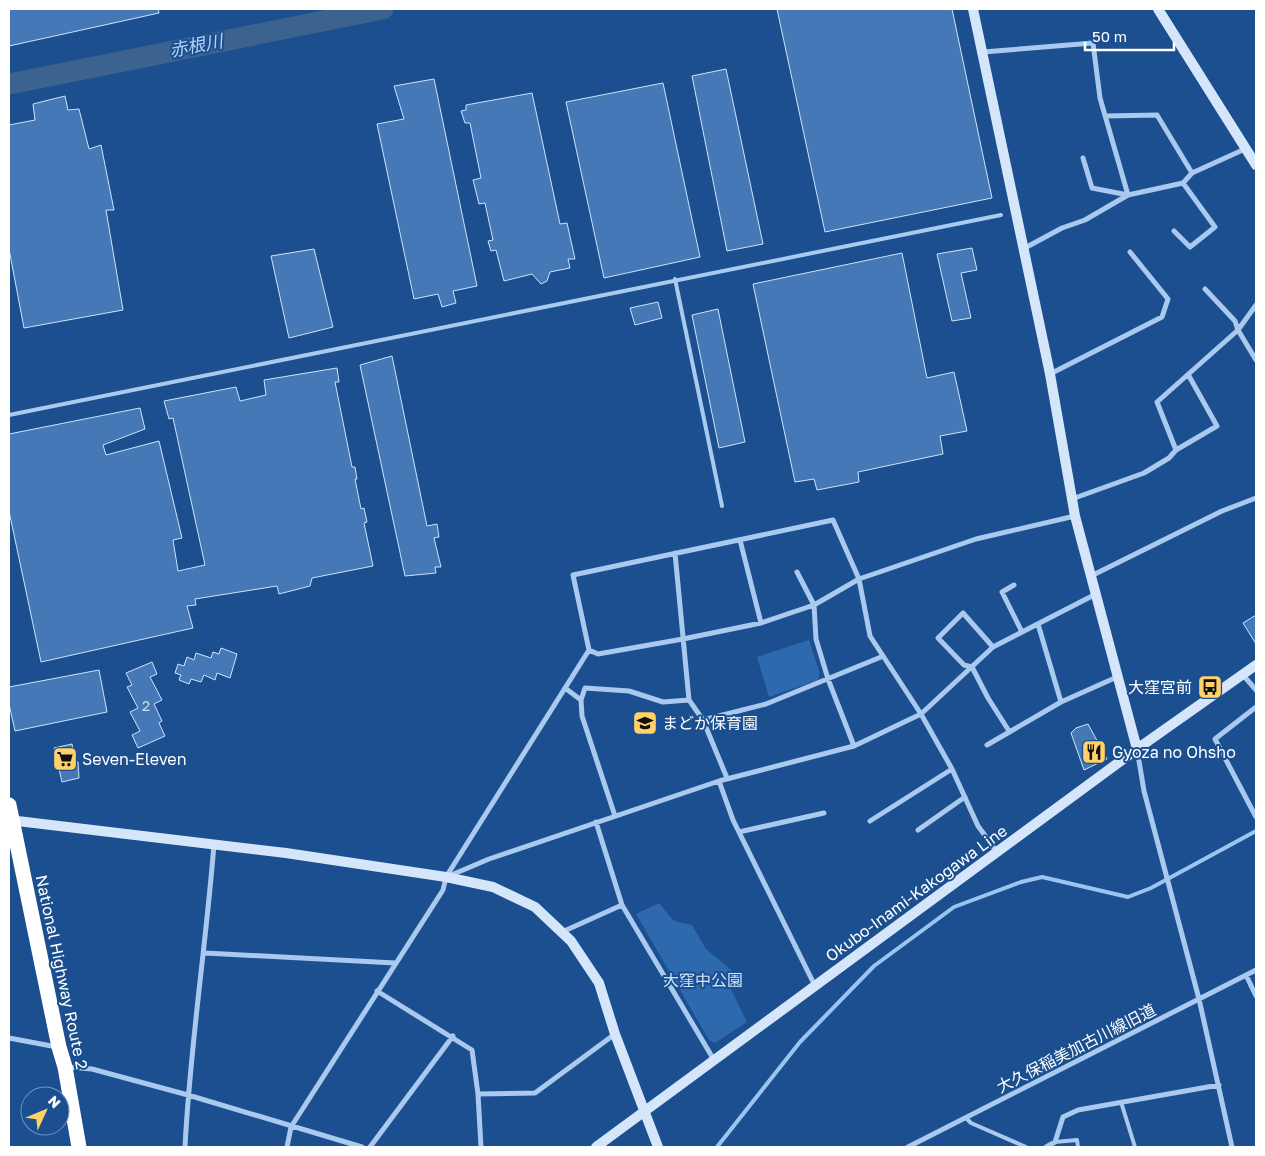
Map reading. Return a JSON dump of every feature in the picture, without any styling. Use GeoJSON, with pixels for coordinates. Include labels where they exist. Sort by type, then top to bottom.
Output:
{"type":"FeatureCollection","features":[{"type":"Feature","properties":{"kind":"highway","name":"National Highway Route 2"},"geometry":{"type":"LineString","coordinates":[[9,805],[10,820],[59,1047],[65,1066],[79,1147]]}},
{"type":"Feature","properties":{"kind":"street"},"geometry":{"type":"LineString","coordinates":[[973,9],[1050,374],[1075,516],[1136,749],[1144,791],[1199,999],[1232,1147]]}},
{"type":"Feature","properties":{"kind":"street"},"geometry":{"type":"LineString","coordinates":[[1158,9],[1256,165]]}},
{"type":"Feature","properties":{"kind":"street"},"geometry":{"type":"LineString","coordinates":[[982,52],[1093,43],[1100,98],[1128,195]]}},
{"type":"Feature","properties":{"kind":"street"},"geometry":{"type":"LineString","coordinates":[[1105,116],[1157,115],[1192,173]]}},
{"type":"Feature","properties":{"kind":"street"},"geometry":{"type":"LineString","coordinates":[[1023,249],[1062,228],[1085,220],[1128,195],[1184,183],[1192,173],[1246,148]]}},
{"type":"Feature","properties":{"kind":"street"},"geometry":{"type":"LineString","coordinates":[[1083,158],[1092,188],[1128,195]]}},
{"type":"Feature","properties":{"kind":"street"},"geometry":{"type":"LineString","coordinates":[[1174,231],[1190,247],[1215,228],[1184,183]]}},
{"type":"Feature","properties":{"kind":"street"},"geometry":{"type":"LineString","coordinates":[[1050,374],[1162,317],[1168,299],[1130,252]]}},
{"type":"Feature","properties":{"kind":"street"},"geometry":{"type":"LineString","coordinates":[[1205,289],[1235,321],[1238,330],[1256,360]]}},
{"type":"Feature","properties":{"kind":"street"},"geometry":{"type":"LineString","coordinates":[[1176,450],[1157,402],[1189,376],[1238,330],[1256,305]]}},
{"type":"Feature","properties":{"kind":"street"},"geometry":{"type":"LineString","coordinates":[[1072,499],[1144,473],[1169,458],[1176,450],[1217,426],[1189,376]]}},
{"type":"Feature","properties":{"kind":"street"},"geometry":{"type":"LineString","coordinates":[[1091,576],[1222,511],[1256,498]]}},
{"type":"Feature","properties":{"kind":"street"},"geometry":{"type":"LineString","coordinates":[[589,650],[598,654],[683,640],[761,623],[814,605],[859,579],[976,539],[1075,516]]}},
{"type":"Feature","properties":{"kind":"street"},"geometry":{"type":"LineString","coordinates":[[287,1147],[291,1127],[443,890],[446,877],[589,650],[573,575],[832,520],[859,579],[870,636],[881,657],[921,714],[952,769],[978,826],[997,852]]}},
{"type":"Feature","properties":{"kind":"street"},"geometry":{"type":"LineString","coordinates":[[740,540],[761,623]]}},
{"type":"Feature","properties":{"kind":"street"},"geometry":{"type":"LineString","coordinates":[[675,553],[689,700],[703,720],[728,778]]}},
{"type":"Feature","properties":{"kind":"street"},"geometry":{"type":"LineString","coordinates":[[797,572],[814,605],[816,639],[828,679],[854,746]]}},
{"type":"Feature","properties":{"kind":"street"},"geometry":{"type":"LineString","coordinates":[[1014,585],[1002,592],[1022,632]]}},
{"type":"Feature","properties":{"kind":"street"},"geometry":{"type":"LineString","coordinates":[[446,877],[488,859],[728,778],[854,746],[921,714],[993,647],[1096,594]]}},
{"type":"Feature","properties":{"kind":"street"},"geometry":{"type":"LineString","coordinates":[[993,647],[963,614],[938,638],[964,665],[972,667],[988,698],[1009,731]]}},
{"type":"Feature","properties":{"kind":"street"},"geometry":{"type":"LineString","coordinates":[[1038,624],[1062,702]]}},
{"type":"Feature","properties":{"kind":"street"},"geometry":{"type":"LineString","coordinates":[[703,720],[766,704],[881,657]]}},
{"type":"Feature","properties":{"kind":"street","name":"Okubo-Inami-Kakogawa Line"},"geometry":{"type":"LineString","coordinates":[[596,1147],[1136,749],[1256,665]]}},
{"type":"Feature","properties":{"kind":"street"},"geometry":{"type":"LineString","coordinates":[[1243,675],[1256,690]]}},
{"type":"Feature","properties":{"kind":"street"},"geometry":{"type":"LineString","coordinates":[[987,746],[1009,731],[1062,702],[1117,677]]}},
{"type":"Feature","properties":{"kind":"street"},"geometry":{"type":"LineString","coordinates":[[565,688],[581,700]]}},
{"type":"Feature","properties":{"kind":"street"},"geometry":{"type":"LineString","coordinates":[[615,816],[582,716],[581,700],[585,688],[629,691],[663,702],[689,700]]}},
{"type":"Feature","properties":{"kind":"street"},"geometry":{"type":"LineString","coordinates":[[1256,707],[1215,739],[1256,817]]}},
{"type":"Feature","properties":{"kind":"street"},"geometry":{"type":"LineString","coordinates":[[870,821],[952,769]]}},
{"type":"Feature","properties":{"kind":"street"},"geometry":{"type":"LineString","coordinates":[[719,781],[738,832],[815,986]]}},
{"type":"Feature","properties":{"kind":"street"},"geometry":{"type":"LineString","coordinates":[[918,830],[965,797]]}},
{"type":"Feature","properties":{"kind":"street"},"geometry":{"type":"LineString","coordinates":[[738,832],[824,812]]}},
{"type":"Feature","properties":{"kind":"street"},"geometry":{"type":"LineString","coordinates":[[10,820],[214,844],[446,877],[493,887],[534,907],[571,940],[599,983],[615,1034],[658,1147]]}},
{"type":"Feature","properties":{"kind":"street"},"geometry":{"type":"LineString","coordinates":[[596,822],[622,905],[714,1060]]}},
{"type":"Feature","properties":{"kind":"street"},"geometry":{"type":"LineString","coordinates":[[185,1147],[188,1095],[205,953],[214,844]]}},
{"type":"Feature","properties":{"kind":"street"},"geometry":{"type":"LineString","coordinates":[[561,932],[622,905]]}},
{"type":"Feature","properties":{"kind":"street"},"geometry":{"type":"LineString","coordinates":[[205,953],[395,963]]}},
{"type":"Feature","properties":{"kind":"street","name":"大久保稲美加古川線旧道"},"geometry":{"type":"LineString","coordinates":[[908,1147],[1256,970]]}},
{"type":"Feature","properties":{"kind":"street"},"geometry":{"type":"LineString","coordinates":[[1246,975],[1256,996]]}},
{"type":"Feature","properties":{"kind":"street"},"geometry":{"type":"LineString","coordinates":[[377,991],[453,1036],[472,1050],[478,1094],[481,1147]]}},
{"type":"Feature","properties":{"kind":"street"},"geometry":{"type":"LineString","coordinates":[[478,1094],[536,1093],[615,1034]]}},
{"type":"Feature","properties":{"kind":"street"},"geometry":{"type":"LineString","coordinates":[[370,1147],[453,1036]]}},
{"type":"Feature","properties":{"kind":"street"},"geometry":{"type":"LineString","coordinates":[[9,1038],[59,1047]]}},
{"type":"Feature","properties":{"kind":"street"},"geometry":{"type":"LineString","coordinates":[[65,1066],[92,1069],[188,1095],[362,1147]]}},
{"type":"Feature","properties":{"kind":"street"},"geometry":{"type":"LineString","coordinates":[[1046,1147],[1055,1142],[1062,1117],[1078,1110],[1219,1085]]}},
{"type":"Feature","properties":{"kind":"lane"},"geometry":{"type":"LineString","coordinates":[[9,416],[675,279],[1001,215]]}},
{"type":"Feature","properties":{"kind":"lane"},"geometry":{"type":"LineString","coordinates":[[675,279],[722,506]]}},
{"type":"Feature","properties":{"kind":"lane"},"geometry":{"type":"LineString","coordinates":[[1121,1102],[1135,1147]]}},
{"type":"Feature","properties":{"kind":"lane"},"geometry":{"type":"LineString","coordinates":[[966,1118],[971,1123],[1026,1147]]}},
{"type":"Feature","properties":{"kind":"lane"},"geometry":{"type":"LineString","coordinates":[[1055,1142],[1077,1140],[1078,1147]]}},
{"type":"Feature","properties":{"kind":"green space"},"geometry":{"type":"Polygon","coordinates":[[[809,640],[820,674],[818,680],[769,697],[757,657],[809,640]]]}},
{"type":"Feature","properties":{"kind":"green space","name":"大窪中公園"},"geometry":{"type":"Polygon","coordinates":[[[659,903],[674,921],[692,925],[706,949],[736,974],[728,980],[729,985],[747,1022],[715,1043],[709,1040],[636,914],[659,903]]]}},
{"type":"Feature","properties":{"kind":"building"},"geometry":{"type":"Polygon","coordinates":[[[9,9],[158,9],[159,13],[9,46],[9,9]]]}},
{"type":"Feature","properties":{"kind":"building"},"geometry":{"type":"Polygon","coordinates":[[[777,9],[952,9],[992,198],[825,232],[777,9]]]}},
{"type":"Feature","properties":{"kind":"building"},"geometry":{"type":"Polygon","coordinates":[[[726,69],[763,244],[727,251],[692,76],[726,69]]]}},
{"type":"Feature","properties":{"kind":"building"},"geometry":{"type":"Polygon","coordinates":[[[434,79],[477,286],[453,291],[456,303],[442,307],[438,294],[414,299],[377,124],[404,119],[394,86],[434,79]]]}},
{"type":"Feature","properties":{"kind":"building"},"geometry":{"type":"Polygon","coordinates":[[[663,83],[700,257],[604,278],[566,102],[663,83]]]}},
{"type":"Feature","properties":{"kind":"building"},"geometry":{"type":"Polygon","coordinates":[[[532,93],[560,224],[567,223],[575,259],[568,259],[570,268],[550,272],[547,281],[541,284],[532,274],[504,281],[496,250],[491,251],[488,241],[493,240],[485,203],[479,204],[473,180],[481,178],[470,123],[465,123],[461,111],[466,110],[466,105],[532,93]]]}},
{"type":"Feature","properties":{"kind":"building"},"geometry":{"type":"Polygon","coordinates":[[[65,96],[68,110],[79,109],[89,149],[101,145],[114,210],[106,210],[123,310],[24,328],[9,249],[9,125],[35,120],[33,104],[65,96]]]}},
{"type":"Feature","properties":{"kind":"building"},"geometry":{"type":"Polygon","coordinates":[[[972,248],[977,270],[961,273],[971,318],[952,321],[937,254],[972,248]]]}},
{"type":"Feature","properties":{"kind":"building"},"geometry":{"type":"Polygon","coordinates":[[[314,249],[333,327],[289,338],[271,256],[314,249]]]}},
{"type":"Feature","properties":{"kind":"building"},"geometry":{"type":"Polygon","coordinates":[[[902,253],[927,378],[954,372],[967,431],[940,436],[943,454],[858,472],[859,482],[817,490],[814,479],[795,482],[753,284],[902,253]]]}},
{"type":"Feature","properties":{"kind":"building"},"geometry":{"type":"Polygon","coordinates":[[[658,302],[662,318],[635,325],[630,308],[658,302]]]}},
{"type":"Feature","properties":{"kind":"building"},"geometry":{"type":"Polygon","coordinates":[[[718,309],[745,442],[719,448],[692,315],[718,309]]]}},
{"type":"Feature","properties":{"kind":"building"},"geometry":{"type":"Polygon","coordinates":[[[392,356],[427,526],[437,524],[439,537],[434,538],[441,567],[435,567],[436,573],[405,576],[360,365],[392,356]]]}},
{"type":"Feature","properties":{"kind":"building"},"geometry":{"type":"Polygon","coordinates":[[[337,368],[339,382],[335,382],[352,467],[355,467],[357,479],[355,479],[361,509],[364,508],[367,522],[364,523],[373,566],[312,578],[310,586],[279,594],[277,586],[195,599],[196,605],[187,606],[193,628],[41,662],[9,511],[9,434],[140,408],[145,429],[103,445],[106,455],[159,441],[182,538],[173,540],[178,571],[205,565],[173,418],[169,419],[164,401],[236,387],[240,401],[266,395],[264,380],[337,368]]]}},
{"type":"Feature","properties":{"kind":"building"},"geometry":{"type":"Polygon","coordinates":[[[1256,615],[1256,644],[1243,623],[1256,615]]]}},
{"type":"Feature","properties":{"kind":"building"},"geometry":{"type":"Polygon","coordinates":[[[221,648],[237,654],[230,678],[217,673],[215,680],[204,675],[201,682],[191,679],[189,684],[179,680],[181,675],[175,673],[178,664],[184,666],[187,657],[194,660],[196,653],[211,658],[213,652],[219,654],[221,648]]]}},
{"type":"Feature","properties":{"kind":"building"},"geometry":{"type":"Polygon","coordinates":[[[152,662],[157,674],[150,677],[162,700],[154,704],[162,721],[159,723],[165,736],[138,748],[132,735],[140,731],[130,712],[138,708],[127,687],[132,685],[126,673],[152,662]]]}},
{"type":"Feature","properties":{"kind":"building"},"geometry":{"type":"Polygon","coordinates":[[[99,670],[107,712],[15,731],[9,704],[9,687],[99,670]]]}},
{"type":"Feature","properties":{"kind":"building"},"geometry":{"type":"Polygon","coordinates":[[[1088,724],[1107,759],[1084,770],[1071,733],[1076,728],[1088,724]]]}},
{"type":"Feature","properties":{"kind":"building"},"geometry":{"type":"Polygon","coordinates":[[[72,744],[75,762],[78,762],[79,778],[62,782],[54,748],[72,744]]]}},
{"type":"Feature","properties":{"kind":"waterway","name":"赤根川"},"geometry":{"type":"LineString","coordinates":[[9,84],[383,9]]}},
{"type":"Feature","properties":{"kind":"waterway"},"geometry":{"type":"LineString","coordinates":[[717,1147],[800,1042],[874,966],[954,907],[1021,882],[1042,877],[1128,897],[1151,888],[1256,831]]}},
{"type":"Feature","properties":{"kind":"place","name":"大窪宮前"},"geometry":{"type":"Point","coordinates":[1210,687]}},
{"type":"Feature","properties":{"kind":"place","name":"まどか保育園"},"geometry":{"type":"Point","coordinates":[645,723]}},
{"type":"Feature","properties":{"kind":"place","name":"Gyoza no Ohsho"},"geometry":{"type":"Point","coordinates":[1094,752]}},
{"type":"Feature","properties":{"kind":"place","name":"Seven-Eleven"},"geometry":{"type":"Point","coordinates":[65,759]}}]}
